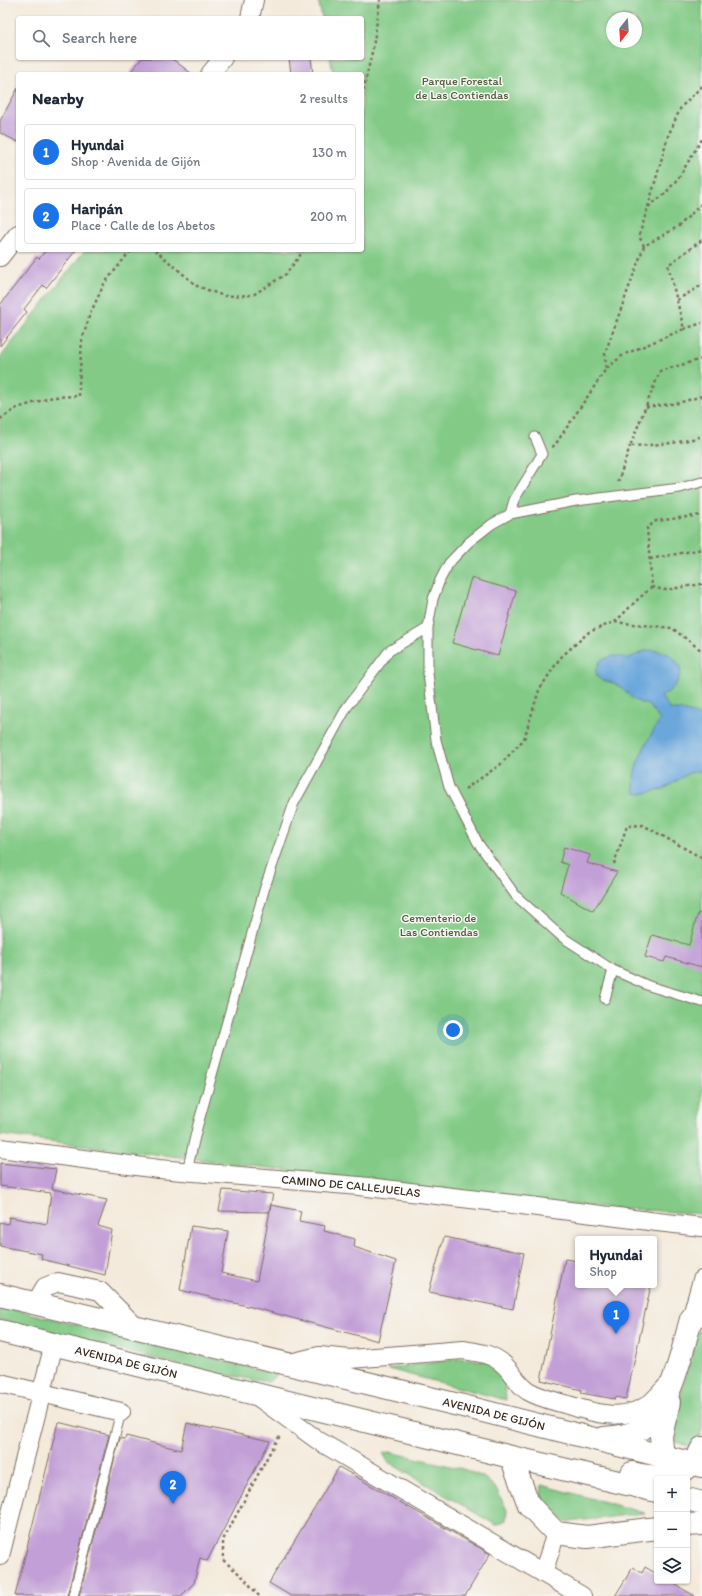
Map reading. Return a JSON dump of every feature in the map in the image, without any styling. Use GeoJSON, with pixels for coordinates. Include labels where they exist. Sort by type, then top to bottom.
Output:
{"type":"FeatureCollection","features":[{"type":"Feature","properties":{"kind":"highway","name":"AVENIDA DE GIJÓN"},"geometry":{"type":"LineString","coordinates":[[0,1295],[463,1406],[594,1439],[666,1476]]}},
{"type":"Feature","properties":{"kind":"highway"},"geometry":{"type":"LineString","coordinates":[[670,1476],[661,1436],[674,1380],[696,1316]]}},
{"type":"Feature","properties":{"kind":"highway","name":"AVENIDA DE GIJÓN"},"geometry":{"type":"LineString","coordinates":[[0,1331],[511,1457],[655,1476]]}},
{"type":"Feature","properties":{"kind":"highway"},"geometry":{"type":"LineString","coordinates":[[594,1439],[625,1436],[639,1430],[652,1420],[674,1380]]}},
{"type":"Feature","properties":{"kind":"highway"},"geometry":{"type":"LineString","coordinates":[[378,1423],[415,1420],[654,1477]]}},
{"type":"Feature","properties":{"kind":"highway"},"geometry":{"type":"LineString","coordinates":[[511,1457],[529,1505],[556,1533],[587,1537],[654,1528]]}},
{"type":"Feature","properties":{"kind":"highway","name":"AVENIDA DE GIJÓN"},"geometry":{"type":"LineString","coordinates":[[673,1476],[699,1459]]}},
{"type":"Feature","properties":{"kind":"highway"},"geometry":{"type":"LineString","coordinates":[[690,1486],[702,1491]]}},
{"type":"Feature","properties":{"kind":"highway"},"geometry":{"type":"LineString","coordinates":[[690,1500],[702,1503]]}},
{"type":"Feature","properties":{"kind":"highway"},"geometry":{"type":"LineString","coordinates":[[690,1525],[702,1524]]}},
{"type":"Feature","properties":{"kind":"street"},"geometry":{"type":"LineString","coordinates":[[250,16],[254,0]]}},
{"type":"Feature","properties":{"kind":"street"},"geometry":{"type":"LineString","coordinates":[[212,72],[221,60]]}},
{"type":"Feature","properties":{"kind":"street"},"geometry":{"type":"LineString","coordinates":[[0,257],[16,237]]}},
{"type":"Feature","properties":{"kind":"street","name":"CAMINO DE CALLEJUELAS"},"geometry":{"type":"LineString","coordinates":[[0,1148],[187,1171],[367,1187],[702,1227]]}},
{"type":"Feature","properties":{"kind":"street"},"geometry":{"type":"LineString","coordinates":[[696,1316],[702,1280]]}},
{"type":"Feature","properties":{"kind":"street"},"geometry":{"type":"LineString","coordinates":[[0,1556],[54,1344]]}},
{"type":"Feature","properties":{"kind":"street","name":"AVENIDA DE GIJÓN"},"geometry":{"type":"LineString","coordinates":[[286,1364],[319,1356],[350,1359],[463,1350],[479,1352],[491,1355],[500,1361],[527,1390],[539,1396],[595,1413],[609,1415],[636,1411],[648,1405],[674,1380]]}},
{"type":"Feature","properties":{"kind":"street"},"geometry":{"type":"LineString","coordinates":[[0,1383],[121,1412]]}},
{"type":"Feature","properties":{"kind":"street","name":"AVENIDA DE GIJÓN"},"geometry":{"type":"LineString","coordinates":[[252,1393],[319,1441],[582,1596]]}},
{"type":"Feature","properties":{"kind":"street"},"geometry":{"type":"LineString","coordinates":[[543,1573],[556,1533]]}},
{"type":"Feature","properties":{"kind":"lane"},"geometry":{"type":"LineString","coordinates":[[510,514],[514,500],[542,454],[534,437]]}},
{"type":"Feature","properties":{"kind":"lane"},"geometry":{"type":"LineString","coordinates":[[702,482],[680,488],[543,506],[510,514],[492,524],[468,542],[449,563],[440,580],[433,599],[428,628],[428,673],[436,740],[449,787],[478,843],[516,896],[562,937],[613,970],[649,986],[702,1002]]}},
{"type":"Feature","properties":{"kind":"lane"},"geometry":{"type":"LineString","coordinates":[[187,1171],[197,1128],[265,886],[294,803],[347,707],[389,651],[428,628]]}},
{"type":"Feature","properties":{"kind":"lane"},"geometry":{"type":"LineString","coordinates":[[605,999],[613,970]]}},
{"type":"Feature","properties":{"kind":"lane"},"geometry":{"type":"LineString","coordinates":[[73,1596],[121,1412]]}},
{"type":"Feature","properties":{"kind":"path"},"geometry":{"type":"LineString","coordinates":[[364,87],[373,48],[380,0]]}},
{"type":"Feature","properties":{"kind":"path"},"geometry":{"type":"LineString","coordinates":[[644,246],[639,236],[668,136],[682,107],[702,86]]}},
{"type":"Feature","properties":{"kind":"path"},"geometry":{"type":"LineString","coordinates":[[648,207],[665,194],[679,177],[702,139]]}},
{"type":"Feature","properties":{"kind":"path"},"geometry":{"type":"LineString","coordinates":[[606,369],[605,353],[644,246],[679,226],[702,203]]}},
{"type":"Feature","properties":{"kind":"path"},"geometry":{"type":"LineString","coordinates":[[684,329],[668,265],[702,240]]}},
{"type":"Feature","properties":{"kind":"path"},"geometry":{"type":"LineString","coordinates":[[0,419],[17,408],[53,397],[79,396],[78,384],[82,340],[90,314],[104,284],[129,252]]}},
{"type":"Feature","properties":{"kind":"path"},"geometry":{"type":"LineString","coordinates":[[157,252],[197,286],[224,296],[253,295],[286,274],[302,252]]}},
{"type":"Feature","properties":{"kind":"path"},"geometry":{"type":"LineString","coordinates":[[677,300],[702,285]]}},
{"type":"Feature","properties":{"kind":"path"},"geometry":{"type":"LineString","coordinates":[[542,454],[555,445],[606,369],[623,355],[702,323]]}},
{"type":"Feature","properties":{"kind":"path"},"geometry":{"type":"LineString","coordinates":[[613,496],[630,446],[660,371],[702,359]]}},
{"type":"Feature","properties":{"kind":"path"},"geometry":{"type":"LineString","coordinates":[[646,407],[678,403],[702,396]]}},
{"type":"Feature","properties":{"kind":"path"},"geometry":{"type":"LineString","coordinates":[[630,446],[654,445],[694,439],[702,436]]}},
{"type":"Feature","properties":{"kind":"path"},"geometry":{"type":"LineString","coordinates":[[652,587],[647,528],[656,521],[702,515]]}},
{"type":"Feature","properties":{"kind":"path"},"geometry":{"type":"LineString","coordinates":[[650,558],[702,549]]}},
{"type":"Feature","properties":{"kind":"path"},"geometry":{"type":"LineString","coordinates":[[652,587],[664,590],[702,584]]}},
{"type":"Feature","properties":{"kind":"path"},"geometry":{"type":"LineString","coordinates":[[454,797],[500,765],[524,739],[539,690],[560,658],[589,632],[614,622],[652,587]]}},
{"type":"Feature","properties":{"kind":"path"},"geometry":{"type":"LineString","coordinates":[[614,622],[672,628],[702,651]]}},
{"type":"Feature","properties":{"kind":"path"},"geometry":{"type":"LineString","coordinates":[[614,864],[627,826],[643,825],[702,858]]}},
{"type":"Feature","properties":{"kind":"path"},"geometry":{"type":"LineString","coordinates":[[259,1596],[243,1578],[223,1560],[223,1540],[277,1439],[296,1424]]}},
{"type":"Feature","properties":{"kind":"green space","name":"Cementerio de Las Contiendas"},"geometry":{"type":"Polygon","coordinates":[[[318,0],[702,0],[702,1214],[504,1200],[277,1169],[0,1135],[0,358],[83,252],[364,252],[364,72],[333,72],[330,60],[364,60],[364,16],[322,16],[318,0]]]}},
{"type":"Feature","properties":{"kind":"green space"},"geometry":{"type":"Polygon","coordinates":[[[0,1306],[277,1374],[269,1382],[212,1373],[0,1320],[0,1306]]]}},
{"type":"Feature","properties":{"kind":"green space"},"geometry":{"type":"Polygon","coordinates":[[[702,1330],[702,1429],[696,1449],[668,1439],[698,1332],[702,1330]]]}},
{"type":"Feature","properties":{"kind":"green space"},"geometry":{"type":"Polygon","coordinates":[[[464,1358],[489,1362],[500,1373],[505,1385],[506,1400],[388,1369],[464,1358]]]}},
{"type":"Feature","properties":{"kind":"green space"},"geometry":{"type":"Polygon","coordinates":[[[390,1452],[463,1469],[483,1477],[495,1487],[507,1510],[506,1520],[496,1525],[388,1462],[383,1453],[390,1452]]]}},
{"type":"Feature","properties":{"kind":"green space"},"geometry":{"type":"Polygon","coordinates":[[[542,1485],[645,1513],[569,1522],[552,1513],[544,1504],[541,1492],[542,1485]]]}},
{"type":"Feature","properties":{"kind":"water"},"geometry":{"type":"Polygon","coordinates":[[[647,650],[659,651],[668,654],[675,659],[681,669],[677,683],[661,697],[671,710],[680,710],[695,714],[702,719],[702,771],[689,773],[664,789],[642,794],[635,793],[634,784],[637,764],[650,736],[660,720],[649,705],[634,699],[617,685],[599,679],[597,677],[596,670],[600,661],[607,658],[616,656],[627,659],[647,650]]]}},
{"type":"Feature","properties":{"kind":"building"},"geometry":{"type":"Polygon","coordinates":[[[140,60],[174,60],[189,72],[131,72],[140,60]]]}},
{"type":"Feature","properties":{"kind":"building"},"geometry":{"type":"Polygon","coordinates":[[[289,60],[311,60],[313,72],[291,72],[289,60]]]}},
{"type":"Feature","properties":{"kind":"building"},"geometry":{"type":"Polygon","coordinates":[[[16,92],[16,141],[0,133],[0,121],[16,92]]]}},
{"type":"Feature","properties":{"kind":"building"},"geometry":{"type":"Polygon","coordinates":[[[44,252],[74,252],[46,288],[43,285],[24,309],[27,312],[0,346],[0,305],[37,257],[39,259],[44,252]]]}},
{"type":"Feature","properties":{"kind":"building"},"geometry":{"type":"Polygon","coordinates":[[[471,578],[516,591],[498,656],[452,643],[471,578]]]}},
{"type":"Feature","properties":{"kind":"building"},"geometry":{"type":"Polygon","coordinates":[[[564,847],[590,855],[587,863],[617,872],[593,911],[560,892],[568,865],[560,862],[564,847]]]}},
{"type":"Feature","properties":{"kind":"building"},"geometry":{"type":"Polygon","coordinates":[[[698,913],[702,914],[702,967],[666,957],[664,962],[645,957],[652,935],[689,945],[698,913]]]}},
{"type":"Feature","properties":{"kind":"building"},"geometry":{"type":"Polygon","coordinates":[[[0,1163],[56,1169],[52,1189],[107,1200],[98,1226],[112,1230],[105,1275],[41,1259],[42,1254],[0,1246],[0,1222],[8,1224],[9,1217],[47,1224],[51,1193],[0,1186],[0,1163]]]}},
{"type":"Feature","properties":{"kind":"building"},"geometry":{"type":"Polygon","coordinates":[[[223,1190],[273,1194],[269,1212],[219,1211],[223,1190]]]}},
{"type":"Feature","properties":{"kind":"building"},"geometry":{"type":"Polygon","coordinates":[[[271,1205],[301,1211],[299,1221],[325,1226],[324,1231],[355,1239],[354,1247],[396,1261],[378,1341],[251,1307],[180,1290],[191,1226],[228,1231],[221,1273],[257,1281],[271,1205]]]}},
{"type":"Feature","properties":{"kind":"building"},"geometry":{"type":"Polygon","coordinates":[[[444,1237],[524,1253],[513,1309],[429,1292],[444,1237]]]}},
{"type":"Feature","properties":{"kind":"building"},"geometry":{"type":"Polygon","coordinates":[[[565,1259],[575,1261],[575,1288],[650,1288],[626,1399],[615,1397],[615,1399],[581,1393],[582,1390],[541,1380],[565,1259]]]}},
{"type":"Feature","properties":{"kind":"building"},"geometry":{"type":"Polygon","coordinates":[[[58,1422],[109,1435],[67,1596],[15,1596],[58,1422]]]}},
{"type":"Feature","properties":{"kind":"building"},"geometry":{"type":"Polygon","coordinates":[[[187,1423],[270,1441],[207,1561],[200,1558],[194,1583],[181,1596],[79,1596],[120,1438],[125,1439],[126,1436],[181,1450],[187,1423]]]}},
{"type":"Feature","properties":{"kind":"building"},"geometry":{"type":"Polygon","coordinates":[[[339,1467],[490,1554],[465,1596],[291,1596],[269,1583],[339,1467]]]}},
{"type":"Feature","properties":{"kind":"building"},"geometry":{"type":"Polygon","coordinates":[[[633,1567],[642,1573],[645,1567],[654,1572],[654,1584],[674,1584],[695,1596],[615,1596],[633,1567]]]}},
{"type":"Feature","properties":{"kind":"place","name":"Hyundai"},"geometry":{"type":"Point","coordinates":[616,1334]}},
{"type":"Feature","properties":{"kind":"place","name":"Haripán"},"geometry":{"type":"Point","coordinates":[173,1504]}},
{"type":"Feature","properties":{"kind":"park label","name":"Parque Forestal de Las Contiendas"},"geometry":{"type":"Point","coordinates":[462,88]}}]}
